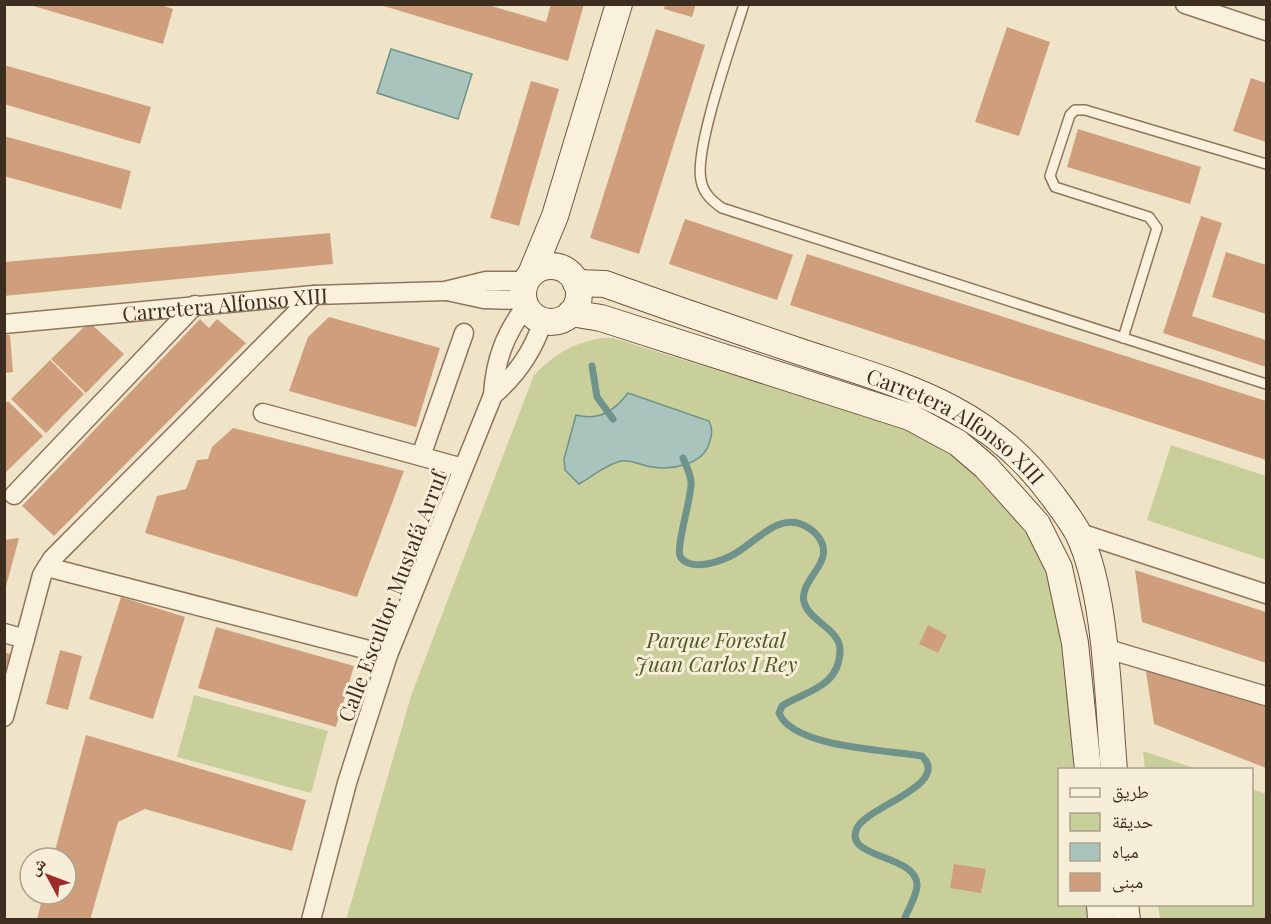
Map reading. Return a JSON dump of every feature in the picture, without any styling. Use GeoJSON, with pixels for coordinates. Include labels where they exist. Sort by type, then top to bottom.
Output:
{"type":"FeatureCollection","features":[{"type":"Feature","properties":{"kind":"main road"},"geometry":{"type":"LineString","coordinates":[[530,296],[619,4]]}},
{"type":"Feature","properties":{"kind":"main road"},"geometry":{"type":"LineString","coordinates":[[555,216],[561,241],[556,266]]}},
{"type":"Feature","properties":{"kind":"main road"},"geometry":{"type":"LineString","coordinates":[[556,266],[568,273],[576,283],[578,299],[571,313],[562,319],[530,296],[538,269],[556,266]]}},
{"type":"Feature","properties":{"kind":"main road","name":"Carretera Alfonso XIII"},"geometry":{"type":"LineString","coordinates":[[576,283],[605,284],[918,392],[980,423],[1023,459],[1077,532],[1095,592],[1104,648],[1114,768]]}},
{"type":"Feature","properties":{"kind":"main road","name":"Carretera Alfonso XIII"},"geometry":{"type":"LineString","coordinates":[[571,313],[601,318],[910,417],[958,443],[986,467],[1037,524],[1059,568],[1075,643],[1088,768]]}},
{"type":"Feature","properties":{"kind":"street"},"geometry":{"type":"LineString","coordinates":[[1185,4],[1266,31]]}},
{"type":"Feature","properties":{"kind":"street","name":"Carretera Alfonso XIII"},"geometry":{"type":"LineString","coordinates":[[4,324],[314,295],[445,291],[486,281],[530,296]]}},
{"type":"Feature","properties":{"kind":"street"},"geometry":{"type":"LineString","coordinates":[[4,717],[46,567],[314,295]]}},
{"type":"Feature","properties":{"kind":"street","name":"Calle Escultor Mustafá Arruf"},"geometry":{"type":"LineString","coordinates":[[493,395],[507,383],[529,354],[530,296]]}},
{"type":"Feature","properties":{"kind":"street","name":"Calle Escultor Mustafá Arruf"},"geometry":{"type":"LineString","coordinates":[[311,920],[347,783],[388,655],[493,395],[496,366],[505,339],[530,296]]}},
{"type":"Feature","properties":{"kind":"street"},"geometry":{"type":"LineString","coordinates":[[14,495],[195,305]]}},
{"type":"Feature","properties":{"kind":"street"},"geometry":{"type":"LineString","coordinates":[[421,456],[464,333]]}},
{"type":"Feature","properties":{"kind":"street"},"geometry":{"type":"LineString","coordinates":[[263,413],[463,468]]}},
{"type":"Feature","properties":{"kind":"street"},"geometry":{"type":"LineString","coordinates":[[1077,532],[1266,594]]}},
{"type":"Feature","properties":{"kind":"street"},"geometry":{"type":"LineString","coordinates":[[46,567],[388,655]]}},
{"type":"Feature","properties":{"kind":"street"},"geometry":{"type":"LineString","coordinates":[[4,633],[26,639]]}},
{"type":"Feature","properties":{"kind":"street"},"geometry":{"type":"LineString","coordinates":[[1104,648],[1266,696]]}},
{"type":"Feature","properties":{"kind":"lane"},"geometry":{"type":"LineString","coordinates":[[744,4],[703,146],[700,179],[712,201],[734,214],[1266,384]]}},
{"type":"Feature","properties":{"kind":"lane"},"geometry":{"type":"LineString","coordinates":[[1123,338],[1157,228],[1149,217],[1055,187],[1050,176],[1070,115],[1074,110],[1085,110],[1266,164]]}},
{"type":"Feature","properties":{"kind":"green space","name":"Parque Forestal Juan Carlos I Rey"},"geometry":{"type":"Polygon","coordinates":[[[613,338],[905,429],[956,459],[997,497],[1035,543],[1050,578],[1057,604],[1066,660],[1078,768],[1058,768],[1058,906],[1091,906],[1092,919],[346,920],[412,693],[534,375],[565,350],[582,343],[613,338]]]}},
{"type":"Feature","properties":{"kind":"green space"},"geometry":{"type":"Polygon","coordinates":[[[1171,445],[1266,476],[1266,560],[1147,520],[1171,445]]]}},
{"type":"Feature","properties":{"kind":"green space"},"geometry":{"type":"Polygon","coordinates":[[[194,695],[328,731],[311,793],[177,757],[194,695]]]}},
{"type":"Feature","properties":{"kind":"green space"},"geometry":{"type":"Polygon","coordinates":[[[1143,751],[1194,768],[1145,768],[1143,751]]]}},
{"type":"Feature","properties":{"kind":"green space"},"geometry":{"type":"Polygon","coordinates":[[[1253,789],[1266,794],[1266,919],[1160,919],[1158,906],[1253,906],[1253,789]]]}},
{"type":"Feature","properties":{"kind":"water"},"geometry":{"type":"Polygon","coordinates":[[[391,49],[472,74],[458,119],[377,93],[391,49]]]}},
{"type":"Feature","properties":{"kind":"water"},"geometry":{"type":"Polygon","coordinates":[[[628,393],[709,421],[711,435],[709,444],[700,457],[677,467],[653,467],[621,461],[579,484],[565,470],[564,459],[576,415],[592,417],[606,413],[628,393]]]}},
{"type":"Feature","properties":{"kind":"building"},"geometry":{"type":"Polygon","coordinates":[[[159,4],[173,9],[163,44],[30,5],[159,4]]]}},
{"type":"Feature","properties":{"kind":"building"},"geometry":{"type":"Polygon","coordinates":[[[485,4],[546,22],[551,4],[584,4],[568,61],[380,5],[485,4]]]}},
{"type":"Feature","properties":{"kind":"building"},"geometry":{"type":"Polygon","coordinates":[[[665,4],[696,4],[692,17],[664,9],[665,4]]]}},
{"type":"Feature","properties":{"kind":"building"},"geometry":{"type":"Polygon","coordinates":[[[1007,27],[1050,42],[1019,136],[975,122],[1007,27]]]}},
{"type":"Feature","properties":{"kind":"building"},"geometry":{"type":"Polygon","coordinates":[[[656,29],[705,45],[639,254],[590,238],[656,29]]]}},
{"type":"Feature","properties":{"kind":"building"},"geometry":{"type":"Polygon","coordinates":[[[4,65],[151,107],[140,144],[4,104],[4,65]]]}},
{"type":"Feature","properties":{"kind":"building"},"geometry":{"type":"Polygon","coordinates":[[[1251,78],[1266,83],[1266,142],[1233,131],[1251,78]]]}},
{"type":"Feature","properties":{"kind":"building"},"geometry":{"type":"Polygon","coordinates":[[[531,81],[559,89],[519,226],[490,218],[531,81]]]}},
{"type":"Feature","properties":{"kind":"building"},"geometry":{"type":"Polygon","coordinates":[[[1078,129],[1201,167],[1190,204],[1067,167],[1078,129]]]}},
{"type":"Feature","properties":{"kind":"building"},"geometry":{"type":"Polygon","coordinates":[[[4,136],[131,171],[121,209],[4,176],[4,136]]]}},
{"type":"Feature","properties":{"kind":"building"},"geometry":{"type":"Polygon","coordinates":[[[1201,216],[1222,223],[1192,316],[1266,340],[1266,367],[1163,333],[1201,216]]]}},
{"type":"Feature","properties":{"kind":"building"},"geometry":{"type":"Polygon","coordinates":[[[685,219],[793,255],[777,300],[669,264],[685,219]]]}},
{"type":"Feature","properties":{"kind":"building"},"geometry":{"type":"Polygon","coordinates":[[[330,233],[333,264],[4,296],[4,262],[330,233]]]}},
{"type":"Feature","properties":{"kind":"building"},"geometry":{"type":"Polygon","coordinates":[[[1226,252],[1266,265],[1266,314],[1212,297],[1226,252]]]}},
{"type":"Feature","properties":{"kind":"building"},"geometry":{"type":"Polygon","coordinates":[[[807,254],[1266,401],[1266,460],[790,305],[807,254]]]}},
{"type":"Feature","properties":{"kind":"building"},"geometry":{"type":"Polygon","coordinates":[[[329,317],[440,348],[416,427],[289,391],[308,337],[329,317]]]}},
{"type":"Feature","properties":{"kind":"building"},"geometry":{"type":"Polygon","coordinates":[[[200,319],[209,328],[217,319],[246,343],[54,536],[22,506],[200,319]]]}},
{"type":"Feature","properties":{"kind":"building"},"geometry":{"type":"Polygon","coordinates":[[[89,322],[124,354],[86,393],[51,359],[89,322]]]}},
{"type":"Feature","properties":{"kind":"building"},"geometry":{"type":"Polygon","coordinates":[[[4,335],[10,335],[13,372],[4,373],[4,335]]]}},
{"type":"Feature","properties":{"kind":"building"},"geometry":{"type":"Polygon","coordinates":[[[50,360],[84,394],[46,433],[11,399],[50,360]]]}},
{"type":"Feature","properties":{"kind":"building"},"geometry":{"type":"Polygon","coordinates":[[[8,401],[43,436],[4,474],[4,405],[8,401]]]}},
{"type":"Feature","properties":{"kind":"building"},"geometry":{"type":"Polygon","coordinates":[[[233,428],[404,471],[357,597],[145,533],[157,496],[186,489],[197,460],[208,459],[212,447],[233,428]]]}},
{"type":"Feature","properties":{"kind":"building"},"geometry":{"type":"Polygon","coordinates":[[[19,538],[5,590],[4,540],[19,538]]]}},
{"type":"Feature","properties":{"kind":"building"},"geometry":{"type":"Polygon","coordinates":[[[1135,570],[1266,612],[1266,663],[1142,622],[1135,570]]]}},
{"type":"Feature","properties":{"kind":"building"},"geometry":{"type":"Polygon","coordinates":[[[121,597],[185,617],[153,719],[89,699],[121,597]]]}},
{"type":"Feature","properties":{"kind":"building"},"geometry":{"type":"Polygon","coordinates":[[[928,625],[947,635],[938,653],[919,644],[928,625]]]}},
{"type":"Feature","properties":{"kind":"building"},"geometry":{"type":"Polygon","coordinates":[[[216,627],[354,666],[336,727],[198,688],[216,627]]]}},
{"type":"Feature","properties":{"kind":"building"},"geometry":{"type":"Polygon","coordinates":[[[60,650],[82,656],[68,710],[46,704],[60,650]]]}},
{"type":"Feature","properties":{"kind":"building"},"geometry":{"type":"Polygon","coordinates":[[[4,652],[16,656],[4,702],[4,652]]]}},
{"type":"Feature","properties":{"kind":"building"},"geometry":{"type":"Polygon","coordinates":[[[1145,665],[1266,706],[1266,768],[1154,724],[1145,665]]]}},
{"type":"Feature","properties":{"kind":"building"},"geometry":{"type":"Polygon","coordinates":[[[86,735],[306,800],[292,851],[145,809],[118,822],[90,920],[37,920],[40,906],[78,906],[78,846],[56,846],[86,735]]]}},
{"type":"Feature","properties":{"kind":"building"},"geometry":{"type":"Polygon","coordinates":[[[954,864],[986,869],[981,893],[950,888],[954,864]]]}},
{"type":"Feature","properties":{"kind":"waterway"},"geometry":{"type":"LineString","coordinates":[[592,366],[597,397],[613,419]]}},
{"type":"Feature","properties":{"kind":"waterway"},"geometry":{"type":"LineString","coordinates":[[683,458],[691,483],[679,553],[686,562],[700,565],[724,559],[770,529],[788,522],[807,527],[822,543],[824,551],[822,559],[806,587],[804,602],[812,615],[836,637],[840,651],[838,663],[834,673],[827,681],[782,706],[779,713],[788,725],[803,734],[822,740],[866,749],[922,756],[928,767],[926,776],[917,786],[864,820],[857,828],[855,838],[860,846],[906,867],[914,875],[917,889],[904,920]]}}]}
